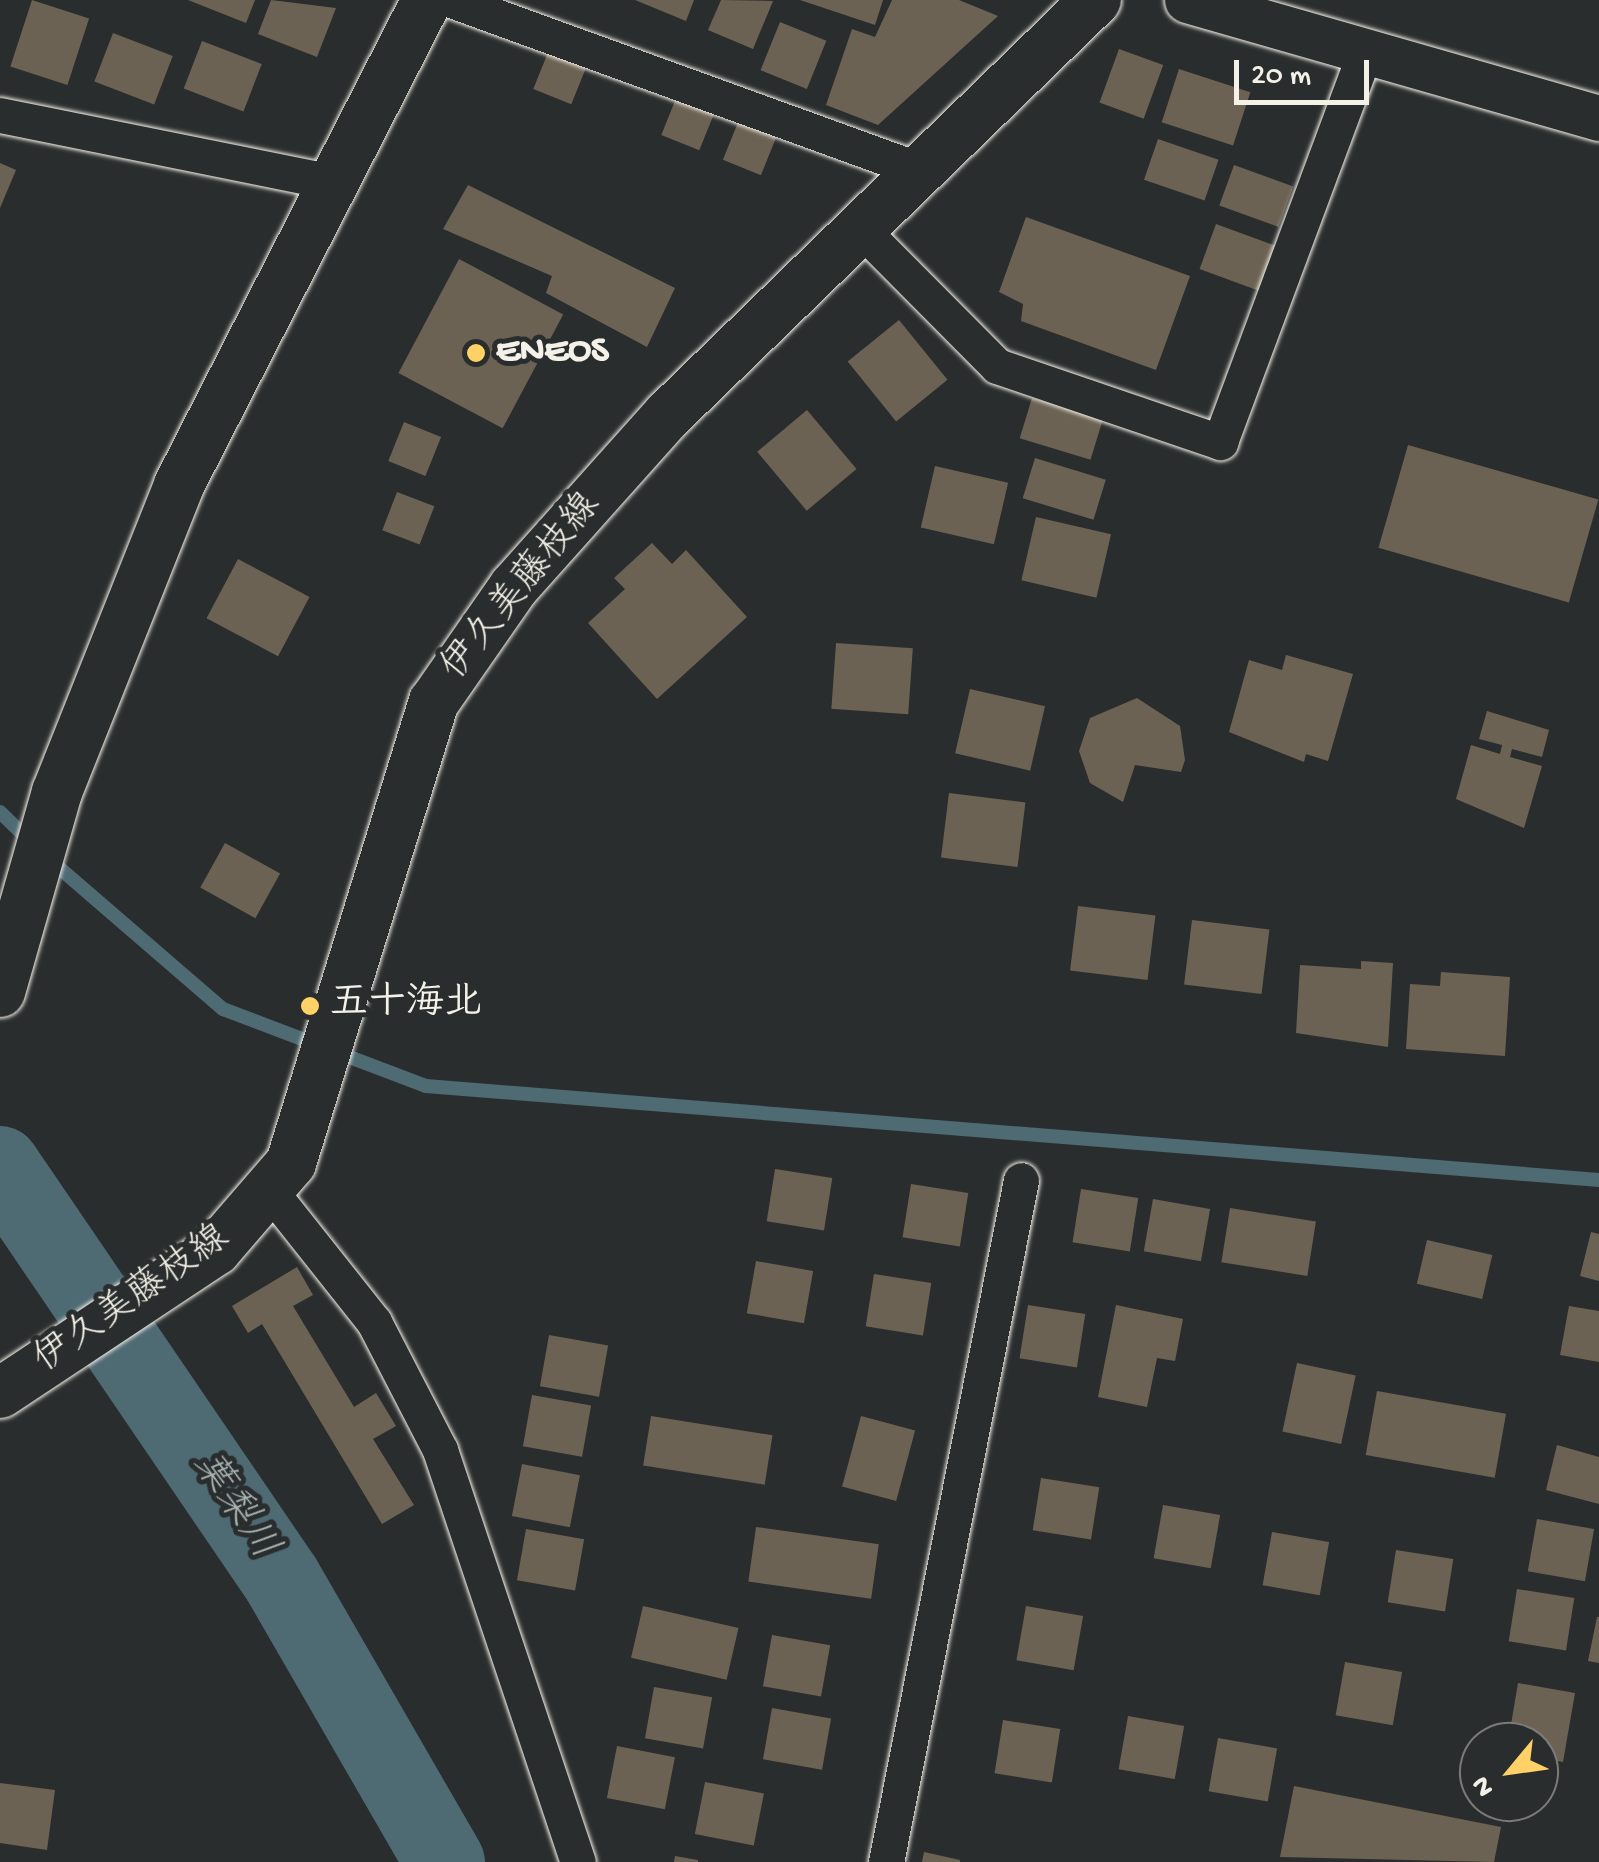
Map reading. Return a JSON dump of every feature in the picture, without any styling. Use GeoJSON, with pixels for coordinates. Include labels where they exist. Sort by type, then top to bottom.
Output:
{"type":"FeatureCollection","features":[{"type":"Feature","properties":{"kind":"main road"},"geometry":{"type":"LineString","coordinates":[[0,992],[57,792],[179,485],[426,0]]}},
{"type":"Feature","properties":{"kind":"main road","name":"伊久美藤枝線"},"geometry":{"type":"LineString","coordinates":[[1,1393],[216,1250],[271,1192],[313,1101],[377,864],[434,702],[460,657],[668,415],[865,233],[1096,0]]}},
{"type":"Feature","properties":{"kind":"street"},"geometry":{"type":"LineString","coordinates":[[451,0],[926,172]]}},
{"type":"Feature","properties":{"kind":"street"},"geometry":{"type":"LineString","coordinates":[[1187,0],[1599,118]]}},
{"type":"Feature","properties":{"kind":"street"},"geometry":{"type":"LineString","coordinates":[[865,233],[998,366],[1220,442],[1366,52]]}},
{"type":"Feature","properties":{"kind":"street"},"geometry":{"type":"LineString","coordinates":[[0,114],[331,182]]}},
{"type":"Feature","properties":{"kind":"street"},"geometry":{"type":"LineString","coordinates":[[886,1862],[1022,1180]]}},
{"type":"Feature","properties":{"kind":"street"},"geometry":{"type":"LineString","coordinates":[[271,1192],[374,1322],[440,1450],[578,1862]]}},
{"type":"Feature","properties":{"kind":"building"},"geometry":{"type":"Polygon","coordinates":[[[32,0],[89,19],[67,85],[10,67],[32,0]]]}},
{"type":"Feature","properties":{"kind":"building"},"geometry":{"type":"Polygon","coordinates":[[[188,0],[255,0],[246,23],[188,0]]]}},
{"type":"Feature","properties":{"kind":"building"},"geometry":{"type":"Polygon","coordinates":[[[271,0],[336,8],[317,57],[258,34],[271,0]]]}},
{"type":"Feature","properties":{"kind":"building"},"geometry":{"type":"Polygon","coordinates":[[[635,0],[694,0],[686,21],[635,0]]]}},
{"type":"Feature","properties":{"kind":"building"},"geometry":{"type":"Polygon","coordinates":[[[721,0],[773,1],[753,49],[708,30],[721,0]]]}},
{"type":"Feature","properties":{"kind":"building"},"geometry":{"type":"Polygon","coordinates":[[[800,0],[883,0],[875,25],[800,0]]]}},
{"type":"Feature","properties":{"kind":"building"},"geometry":{"type":"Polygon","coordinates":[[[892,0],[959,0],[998,16],[878,125],[826,105],[852,29],[875,37],[892,0]]]}},
{"type":"Feature","properties":{"kind":"building"},"geometry":{"type":"Polygon","coordinates":[[[780,22],[826,41],[807,89],[761,70],[780,22]]]}},
{"type":"Feature","properties":{"kind":"building"},"geometry":{"type":"Polygon","coordinates":[[[113,33],[173,56],[154,104],[94,82],[113,33]]]}},
{"type":"Feature","properties":{"kind":"building"},"geometry":{"type":"Polygon","coordinates":[[[202,41],[262,64],[243,112],[184,89],[202,41]]]}},
{"type":"Feature","properties":{"kind":"building"},"geometry":{"type":"Polygon","coordinates":[[[1119,49],[1163,65],[1144,119],[1100,103],[1119,49]]]}},
{"type":"Feature","properties":{"kind":"building"},"geometry":{"type":"Polygon","coordinates":[[[549,50],[587,65],[571,104],[533,89],[549,50]]]}},
{"type":"Feature","properties":{"kind":"building"},"geometry":{"type":"Polygon","coordinates":[[[1179,69],[1250,92],[1233,145],[1162,122],[1179,69]]]}},
{"type":"Feature","properties":{"kind":"building"},"geometry":{"type":"Polygon","coordinates":[[[677,96],[715,111],[699,150],[661,135],[677,96]]]}},
{"type":"Feature","properties":{"kind":"building"},"geometry":{"type":"Polygon","coordinates":[[[739,120],[777,135],[761,175],[723,160],[739,120]]]}},
{"type":"Feature","properties":{"kind":"building"},"geometry":{"type":"Polygon","coordinates":[[[1158,139],[1219,160],[1205,200],[1144,180],[1158,139]]]}},
{"type":"Feature","properties":{"kind":"building"},"geometry":{"type":"Polygon","coordinates":[[[0,163],[16,170],[0,208],[0,163]]]}},
{"type":"Feature","properties":{"kind":"building"},"geometry":{"type":"Polygon","coordinates":[[[1234,165],[1293,187],[1278,227],[1219,205],[1234,165]]]}},
{"type":"Feature","properties":{"kind":"building"},"geometry":{"type":"Polygon","coordinates":[[[468,185],[675,288],[647,347],[546,293],[552,276],[443,229],[468,185]]]}},
{"type":"Feature","properties":{"kind":"building"},"geometry":{"type":"Polygon","coordinates":[[[1026,217],[1190,276],[1156,370],[1021,321],[1023,304],[999,292],[1026,217]]]}},
{"type":"Feature","properties":{"kind":"building"},"geometry":{"type":"Polygon","coordinates":[[[1216,224],[1275,246],[1259,291],[1200,269],[1216,224]]]}},
{"type":"Feature","properties":{"kind":"building"},"geometry":{"type":"Polygon","coordinates":[[[459,259],[563,314],[503,428],[398,373],[459,259]]]}},
{"type":"Feature","properties":{"kind":"building"},"geometry":{"type":"Polygon","coordinates":[[[899,320],[947,380],[896,421],[848,362],[899,320]]]}},
{"type":"Feature","properties":{"kind":"building"},"geometry":{"type":"Polygon","coordinates":[[[1032,398],[1103,420],[1090,460],[1020,438],[1032,398]]]}},
{"type":"Feature","properties":{"kind":"building"},"geometry":{"type":"Polygon","coordinates":[[[807,410],[856,469],[807,511],[757,452],[807,410]]]}},
{"type":"Feature","properties":{"kind":"building"},"geometry":{"type":"Polygon","coordinates":[[[404,422],[441,437],[425,476],[388,461],[404,422]]]}},
{"type":"Feature","properties":{"kind":"building"},"geometry":{"type":"Polygon","coordinates":[[[1408,445],[1598,500],[1569,602],[1379,548],[1408,445]]]}},
{"type":"Feature","properties":{"kind":"building"},"geometry":{"type":"Polygon","coordinates":[[[1035,458],[1106,480],[1093,520],[1023,498],[1035,458]]]}},
{"type":"Feature","properties":{"kind":"building"},"geometry":{"type":"Polygon","coordinates":[[[935,466],[1008,483],[994,544],[921,527],[935,466]]]}},
{"type":"Feature","properties":{"kind":"building"},"geometry":{"type":"Polygon","coordinates":[[[397,492],[434,506],[420,545],[382,530],[397,492]]]}},
{"type":"Feature","properties":{"kind":"building"},"geometry":{"type":"Polygon","coordinates":[[[1036,517],[1111,534],[1096,598],[1021,580],[1036,517]]]}},
{"type":"Feature","properties":{"kind":"building"},"geometry":{"type":"Polygon","coordinates":[[[652,543],[672,564],[686,550],[747,617],[657,699],[588,623],[625,589],[614,578],[652,543]]]}},
{"type":"Feature","properties":{"kind":"building"},"geometry":{"type":"Polygon","coordinates":[[[238,559],[310,597],[278,656],[207,618],[238,559]]]}},
{"type":"Feature","properties":{"kind":"building"},"geometry":{"type":"Polygon","coordinates":[[[836,643],[913,648],[908,714],[831,709],[836,643]]]}},
{"type":"Feature","properties":{"kind":"building"},"geometry":{"type":"Polygon","coordinates":[[[1286,655],[1353,674],[1328,761],[1306,754],[1304,762],[1229,732],[1249,660],[1282,670],[1286,655]]]}},
{"type":"Feature","properties":{"kind":"building"},"geometry":{"type":"Polygon","coordinates":[[[970,689],[1045,706],[1030,771],[955,753],[970,689]]]}},
{"type":"Feature","properties":{"kind":"building"},"geometry":{"type":"Polygon","coordinates":[[[1137,698],[1180,726],[1185,760],[1181,772],[1135,765],[1123,802],[1090,783],[1079,751],[1090,718],[1137,698]]]}},
{"type":"Feature","properties":{"kind":"building"},"geometry":{"type":"Polygon","coordinates":[[[1487,711],[1549,730],[1542,757],[1512,749],[1510,757],[1542,766],[1524,828],[1456,799],[1471,745],[1500,754],[1502,745],[1479,739],[1487,711]]]}},
{"type":"Feature","properties":{"kind":"building"},"geometry":{"type":"Polygon","coordinates":[[[949,793],[1025,802],[1018,867],[941,858],[949,793]]]}},
{"type":"Feature","properties":{"kind":"building"},"geometry":{"type":"Polygon","coordinates":[[[225,843],[280,874],[255,918],[200,888],[225,843]]]}},
{"type":"Feature","properties":{"kind":"building"},"geometry":{"type":"Polygon","coordinates":[[[1078,906],[1155,916],[1147,980],[1070,971],[1078,906]]]}},
{"type":"Feature","properties":{"kind":"building"},"geometry":{"type":"Polygon","coordinates":[[[1192,920],[1269,930],[1261,994],[1184,985],[1192,920]]]}},
{"type":"Feature","properties":{"kind":"building"},"geometry":{"type":"Polygon","coordinates":[[[1361,961],[1393,963],[1388,1047],[1296,1033],[1300,965],[1361,969],[1361,961]]]}},
{"type":"Feature","properties":{"kind":"building"},"geometry":{"type":"Polygon","coordinates":[[[1441,972],[1510,977],[1505,1056],[1406,1049],[1410,984],[1440,986],[1441,972]]]}},
{"type":"Feature","properties":{"kind":"building"},"geometry":{"type":"Polygon","coordinates":[[[775,1169],[832,1178],[824,1230],[767,1221],[775,1169]]]}},
{"type":"Feature","properties":{"kind":"building"},"geometry":{"type":"Polygon","coordinates":[[[911,1184],[968,1193],[960,1246],[903,1237],[911,1184]]]}},
{"type":"Feature","properties":{"kind":"building"},"geometry":{"type":"Polygon","coordinates":[[[1081,1189],[1138,1198],[1130,1251],[1073,1242],[1081,1189]]]}},
{"type":"Feature","properties":{"kind":"building"},"geometry":{"type":"Polygon","coordinates":[[[1153,1199],[1210,1209],[1201,1261],[1144,1251],[1153,1199]]]}},
{"type":"Feature","properties":{"kind":"building"},"geometry":{"type":"Polygon","coordinates":[[[1230,1208],[1316,1222],[1307,1276],[1221,1262],[1230,1208]]]}},
{"type":"Feature","properties":{"kind":"building"},"geometry":{"type":"Polygon","coordinates":[[[1591,1232],[1599,1234],[1599,1281],[1580,1276],[1591,1232]]]}},
{"type":"Feature","properties":{"kind":"building"},"geometry":{"type":"Polygon","coordinates":[[[1427,1240],[1492,1255],[1482,1299],[1417,1284],[1427,1240]]]}},
{"type":"Feature","properties":{"kind":"building"},"geometry":{"type":"Polygon","coordinates":[[[756,1261],[813,1271],[804,1323],[747,1313],[756,1261]]]}},
{"type":"Feature","properties":{"kind":"building"},"geometry":{"type":"Polygon","coordinates":[[[297,1267],[313,1295],[293,1306],[354,1407],[376,1393],[396,1426],[373,1439],[414,1505],[382,1524],[262,1324],[248,1333],[232,1306],[297,1267]]]}},
{"type":"Feature","properties":{"kind":"building"},"geometry":{"type":"Polygon","coordinates":[[[874,1274],[931,1283],[923,1335],[866,1326],[874,1274]]]}},
{"type":"Feature","properties":{"kind":"building"},"geometry":{"type":"Polygon","coordinates":[[[1028,1305],[1085,1314],[1077,1367],[1020,1358],[1028,1305]]]}},
{"type":"Feature","properties":{"kind":"building"},"geometry":{"type":"Polygon","coordinates":[[[1116,1305],[1183,1319],[1175,1361],[1157,1358],[1147,1407],[1098,1397],[1116,1305]]]}},
{"type":"Feature","properties":{"kind":"building"},"geometry":{"type":"Polygon","coordinates":[[[1569,1306],[1599,1311],[1599,1362],[1560,1355],[1569,1306]]]}},
{"type":"Feature","properties":{"kind":"building"},"geometry":{"type":"Polygon","coordinates":[[[549,1335],[608,1345],[599,1397],[540,1386],[549,1335]]]}},
{"type":"Feature","properties":{"kind":"building"},"geometry":{"type":"Polygon","coordinates":[[[1297,1363],[1356,1375],[1341,1444],[1282,1431],[1297,1363]]]}},
{"type":"Feature","properties":{"kind":"building"},"geometry":{"type":"Polygon","coordinates":[[[1377,1391],[1506,1414],[1495,1478],[1366,1455],[1377,1391]]]}},
{"type":"Feature","properties":{"kind":"building"},"geometry":{"type":"Polygon","coordinates":[[[532,1395],[591,1405],[582,1457],[523,1446],[532,1395]]]}},
{"type":"Feature","properties":{"kind":"building"},"geometry":{"type":"Polygon","coordinates":[[[651,1416],[772,1435],[765,1485],[643,1465],[651,1416]]]}},
{"type":"Feature","properties":{"kind":"building"},"geometry":{"type":"Polygon","coordinates":[[[861,1416],[915,1430],[896,1501],[842,1487],[861,1416]]]}},
{"type":"Feature","properties":{"kind":"building"},"geometry":{"type":"Polygon","coordinates":[[[1557,1445],[1599,1457],[1599,1504],[1546,1490],[1557,1445]]]}},
{"type":"Feature","properties":{"kind":"building"},"geometry":{"type":"Polygon","coordinates":[[[522,1464],[580,1475],[570,1527],[512,1516],[522,1464]]]}},
{"type":"Feature","properties":{"kind":"building"},"geometry":{"type":"Polygon","coordinates":[[[1041,1478],[1099,1487],[1091,1540],[1033,1530],[1041,1478]]]}},
{"type":"Feature","properties":{"kind":"building"},"geometry":{"type":"Polygon","coordinates":[[[1163,1505],[1220,1515],[1211,1568],[1154,1558],[1163,1505]]]}},
{"type":"Feature","properties":{"kind":"building"},"geometry":{"type":"Polygon","coordinates":[[[1537,1519],[1594,1529],[1585,1581],[1528,1571],[1537,1519]]]}},
{"type":"Feature","properties":{"kind":"building"},"geometry":{"type":"Polygon","coordinates":[[[756,1527],[879,1544],[871,1599],[748,1581],[756,1527]]]}},
{"type":"Feature","properties":{"kind":"building"},"geometry":{"type":"Polygon","coordinates":[[[526,1529],[584,1539],[575,1590],[517,1580],[526,1529]]]}},
{"type":"Feature","properties":{"kind":"building"},"geometry":{"type":"Polygon","coordinates":[[[1272,1532],[1329,1542],[1320,1595],[1263,1585],[1272,1532]]]}},
{"type":"Feature","properties":{"kind":"building"},"geometry":{"type":"Polygon","coordinates":[[[1396,1550],[1453,1559],[1445,1611],[1388,1602],[1396,1550]]]}},
{"type":"Feature","properties":{"kind":"building"},"geometry":{"type":"Polygon","coordinates":[[[1517,1589],[1574,1598],[1566,1650],[1509,1641],[1517,1589]]]}},
{"type":"Feature","properties":{"kind":"building"},"geometry":{"type":"Polygon","coordinates":[[[643,1606],[738,1628],[727,1680],[631,1658],[643,1606]]]}},
{"type":"Feature","properties":{"kind":"building"},"geometry":{"type":"Polygon","coordinates":[[[1026,1606],[1083,1616],[1074,1670],[1016,1660],[1026,1606]]]}},
{"type":"Feature","properties":{"kind":"building"},"geometry":{"type":"Polygon","coordinates":[[[1599,1617],[1599,1663],[1588,1661],[1599,1617]]]}},
{"type":"Feature","properties":{"kind":"building"},"geometry":{"type":"Polygon","coordinates":[[[772,1635],[830,1645],[821,1696],[763,1686],[772,1635]]]}},
{"type":"Feature","properties":{"kind":"building"},"geometry":{"type":"Polygon","coordinates":[[[1345,1662],[1402,1672],[1393,1725],[1336,1715],[1345,1662]]]}},
{"type":"Feature","properties":{"kind":"building"},"geometry":{"type":"Polygon","coordinates":[[[1518,1683],[1575,1693],[1563,1762],[1559,1761],[1559,1722],[1511,1722],[1518,1683]]]}},
{"type":"Feature","properties":{"kind":"building"},"geometry":{"type":"Polygon","coordinates":[[[654,1687],[712,1697],[703,1748],[645,1738],[654,1687]]]}},
{"type":"Feature","properties":{"kind":"building"},"geometry":{"type":"Polygon","coordinates":[[[772,1708],[831,1718],[822,1770],[763,1759],[772,1708]]]}},
{"type":"Feature","properties":{"kind":"building"},"geometry":{"type":"Polygon","coordinates":[[[1128,1716],[1184,1726],[1175,1779],[1119,1769],[1128,1716]]]}},
{"type":"Feature","properties":{"kind":"building"},"geometry":{"type":"Polygon","coordinates":[[[1003,1720],[1060,1729],[1052,1782],[995,1773],[1003,1720]]]}},
{"type":"Feature","properties":{"kind":"building"},"geometry":{"type":"Polygon","coordinates":[[[1218,1738],[1277,1748],[1268,1802],[1209,1791],[1218,1738]]]}},
{"type":"Feature","properties":{"kind":"building"},"geometry":{"type":"Polygon","coordinates":[[[617,1746],[675,1757],[665,1809],[607,1798],[617,1746]]]}},
{"type":"Feature","properties":{"kind":"building"},"geometry":{"type":"Polygon","coordinates":[[[705,1782],[764,1793],[754,1845],[695,1834],[705,1782]]]}},
{"type":"Feature","properties":{"kind":"building"},"geometry":{"type":"Polygon","coordinates":[[[0,1783],[55,1790],[47,1850],[0,1843],[0,1783]]]}},
{"type":"Feature","properties":{"kind":"building"},"geometry":{"type":"Polygon","coordinates":[[[1294,1786],[1459,1819],[1459,1822],[1501,1827],[1494,1862],[1280,1857],[1294,1786]]]}},
{"type":"Feature","properties":{"kind":"building"},"geometry":{"type":"Polygon","coordinates":[[[924,1852],[960,1860],[960,1862],[922,1862],[924,1852]]]}},
{"type":"Feature","properties":{"kind":"building"},"geometry":{"type":"Polygon","coordinates":[[[675,1856],[698,1860],[698,1862],[674,1862],[675,1856]]]}},
{"type":"Feature","properties":{"kind":"waterway"},"geometry":{"type":"LineString","coordinates":[[0,812],[33,844]]}},
{"type":"Feature","properties":{"kind":"waterway"},"geometry":{"type":"LineString","coordinates":[[49,859],[223,1009],[426,1086],[1599,1180]]}},
{"type":"Feature","properties":{"kind":"waterway","name":"葉梨川"},"geometry":{"type":"LineString","coordinates":[[0,1166],[282,1580],[445,1862]]}},
{"type":"Feature","properties":{"kind":"place","name":"ENEOS"},"geometry":{"type":"Point","coordinates":[476,353]}},
{"type":"Feature","properties":{"kind":"place","name":"五十海北"},"geometry":{"type":"Point","coordinates":[310,1006]}}]}
